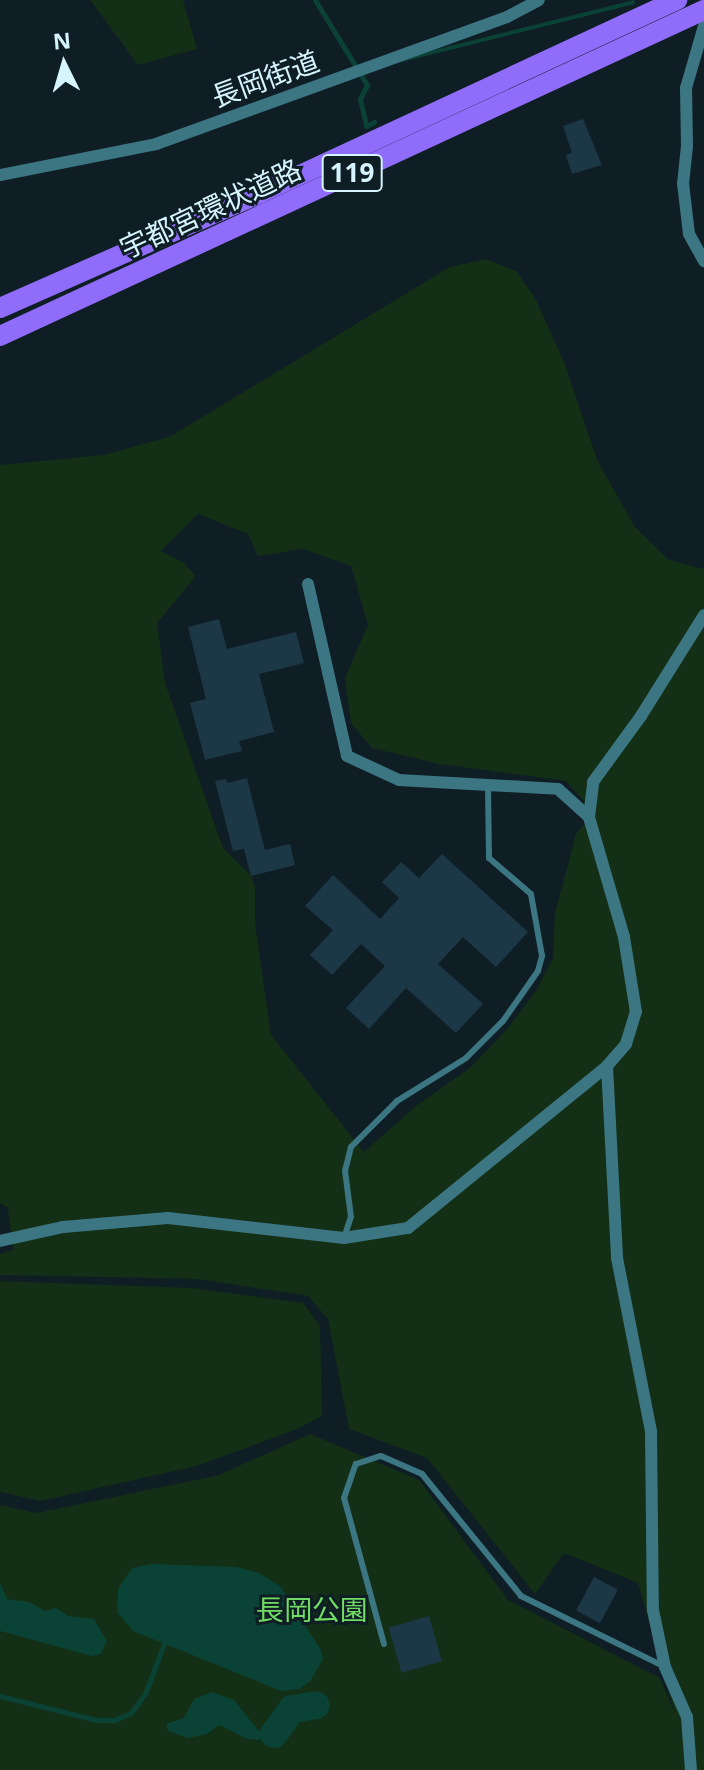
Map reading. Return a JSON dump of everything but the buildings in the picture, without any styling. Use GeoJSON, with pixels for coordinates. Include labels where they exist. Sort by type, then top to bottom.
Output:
{"type":"FeatureCollection","features":[{"type":"Feature","properties":{"kind":"highway","name":"宇都宮環状道路"},"geometry":{"type":"LineString","coordinates":[[0,309],[677,0]]}},
{"type":"Feature","properties":{"kind":"highway","name":"宇都宮環状道路"},"geometry":{"type":"LineString","coordinates":[[0,335],[702,14]]}},
{"type":"Feature","properties":{"kind":"street","name":"長岡街道"},"geometry":{"type":"LineString","coordinates":[[0,175],[156,144],[507,17],[539,0]]}},
{"type":"Feature","properties":{"kind":"street"},"geometry":{"type":"LineString","coordinates":[[702,14],[686,88],[687,146],[683,183],[689,234],[704,261]]}},
{"type":"Feature","properties":{"kind":"street"},"geometry":{"type":"LineString","coordinates":[[308,584],[347,756],[399,780],[558,789],[589,817]]}},
{"type":"Feature","properties":{"kind":"street"},"geometry":{"type":"LineString","coordinates":[[0,1241],[63,1227],[168,1218],[344,1238],[408,1228],[607,1066],[626,1044],[636,1012],[624,937],[589,817],[593,782],[641,716],[704,615]]}},
{"type":"Feature","properties":{"kind":"street"},"geometry":{"type":"LineString","coordinates":[[607,1066],[617,1258],[651,1431],[653,1610],[665,1667],[687,1717],[691,1770]]}},
{"type":"Feature","properties":{"kind":"lane"},"geometry":{"type":"LineString","coordinates":[[344,1238],[351,1217],[345,1171],[351,1147],[397,1101],[466,1058],[503,1021],[538,971],[542,956],[531,894],[489,858],[488,786]]}},
{"type":"Feature","properties":{"kind":"lane"},"geometry":{"type":"LineString","coordinates":[[384,1644],[344,1498],[356,1464],[381,1456],[422,1474],[521,1596],[665,1667]]}},
{"type":"Feature","properties":{"kind":"green space"},"geometry":{"type":"Polygon","coordinates":[[[90,0],[183,0],[197,49],[138,65],[90,0]]]}},
{"type":"Feature","properties":{"kind":"green space","name":"長岡公園"},"geometry":{"type":"Polygon","coordinates":[[[485,259],[516,271],[535,298],[564,362],[598,462],[635,527],[669,560],[704,569],[704,1770],[0,1770],[0,1505],[37,1513],[219,1475],[310,1434],[419,1480],[508,1600],[660,1678],[675,1714],[638,1583],[564,1553],[535,1594],[427,1458],[349,1429],[328,1319],[308,1296],[198,1279],[0,1275],[0,1254],[13,1250],[8,1208],[0,1203],[0,465],[104,455],[171,436],[450,267],[485,259]],[[198,514],[161,551],[184,563],[196,576],[157,623],[165,683],[223,848],[251,876],[255,887],[255,923],[271,1035],[364,1152],[416,1106],[471,1067],[508,1028],[536,991],[553,958],[555,913],[576,834],[594,812],[566,781],[439,764],[372,748],[351,723],[345,678],[368,625],[351,566],[303,549],[258,556],[248,534],[198,514]]]}},
{"type":"Feature","properties":{"kind":"green space"},"geometry":{"type":"Polygon","coordinates":[[[0,1281],[193,1288],[303,1303],[320,1326],[322,1416],[297,1429],[197,1466],[40,1501],[0,1492],[0,1281]]]}},
{"type":"Feature","properties":{"kind":"shaded area"},"geometry":{"type":"Polygon","coordinates":[[[634,0],[635,4],[351,75],[350,71],[634,0]]]}},
{"type":"Feature","properties":{"kind":"shaded area"},"geometry":{"type":"Polygon","coordinates":[[[151,1564],[237,1567],[259,1573],[280,1586],[321,1650],[323,1659],[311,1680],[300,1689],[281,1691],[133,1631],[117,1612],[118,1589],[132,1568],[151,1564]]]}},
{"type":"Feature","properties":{"kind":"shaded area"},"geometry":{"type":"Polygon","coordinates":[[[0,1583],[7,1599],[29,1602],[45,1611],[56,1608],[68,1616],[94,1619],[107,1641],[101,1654],[92,1656],[0,1631],[0,1583]]]}},
{"type":"Feature","properties":{"kind":"shaded area"},"geometry":{"type":"Polygon","coordinates":[[[212,1692],[234,1700],[258,1730],[274,1734],[258,1740],[247,1739],[219,1725],[207,1734],[188,1738],[168,1731],[166,1724],[184,1718],[194,1699],[212,1692]]]}},
{"type":"Feature","properties":{"kind":"waterway"},"geometry":{"type":"LineString","coordinates":[[315,0],[367,85],[360,99],[366,126],[374,122]]}},
{"type":"Feature","properties":{"kind":"waterway"},"geometry":{"type":"LineString","coordinates":[[0,1696],[96,1720],[115,1720],[131,1713],[145,1694],[166,1638]]}},
{"type":"Feature","properties":{"kind":"waterway"},"geometry":{"type":"LineString","coordinates":[[274,1734],[292,1709],[316,1705]]}}]}
